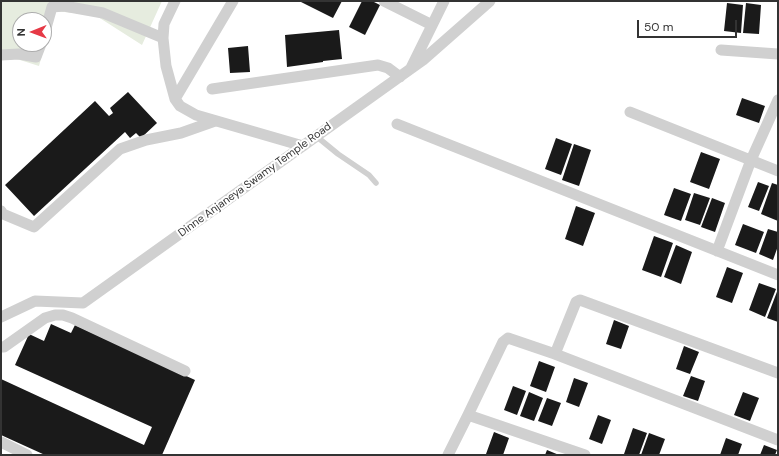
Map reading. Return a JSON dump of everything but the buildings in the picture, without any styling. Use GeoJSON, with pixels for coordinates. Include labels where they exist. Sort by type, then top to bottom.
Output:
{"type":"FeatureCollection","features":[{"type":"Feature","properties":{"kind":"street"},"geometry":{"type":"LineString","coordinates":[[175,1],[164,24],[163,38],[166,66],[175,99],[180,106],[196,115],[303,146]]}},
{"type":"Feature","properties":{"kind":"street"},"geometry":{"type":"LineString","coordinates":[[175,99],[233,1]]}},
{"type":"Feature","properties":{"kind":"street"},"geometry":{"type":"LineString","coordinates":[[384,1],[432,25]]}},
{"type":"Feature","properties":{"kind":"street"},"geometry":{"type":"LineString","coordinates":[[409,70],[444,1]]}},
{"type":"Feature","properties":{"kind":"street","name":"Dinne Anjaneya Swamy Temple Road"},"geometry":{"type":"LineString","coordinates":[[1,317],[34,301],[83,303],[423,60],[490,1]]}},
{"type":"Feature","properties":{"kind":"street"},"geometry":{"type":"LineString","coordinates":[[51,12],[52,7],[64,6],[103,13],[163,38]]}},
{"type":"Feature","properties":{"kind":"street"},"geometry":{"type":"LineString","coordinates":[[722,50],[778,54]]}},
{"type":"Feature","properties":{"kind":"street"},"geometry":{"type":"LineString","coordinates":[[1,55],[19,54],[36,57],[38,52]]}},
{"type":"Feature","properties":{"kind":"street"},"geometry":{"type":"LineString","coordinates":[[212,89],[378,65],[388,68],[400,76]]}},
{"type":"Feature","properties":{"kind":"street"},"geometry":{"type":"LineString","coordinates":[[716,251],[751,160],[778,100]]}},
{"type":"Feature","properties":{"kind":"street"},"geometry":{"type":"LineString","coordinates":[[630,112],[778,171]]}},
{"type":"Feature","properties":{"kind":"street"},"geometry":{"type":"LineString","coordinates":[[1,212],[34,227],[120,149],[146,140],[181,133],[215,121]]}},
{"type":"Feature","properties":{"kind":"street"},"geometry":{"type":"LineString","coordinates":[[397,124],[778,275]]}},
{"type":"Feature","properties":{"kind":"street"},"geometry":{"type":"LineString","coordinates":[[555,354],[576,302],[580,300],[778,373]]}},
{"type":"Feature","properties":{"kind":"street"},"geometry":{"type":"LineString","coordinates":[[1,347],[4,347],[45,318],[55,315],[63,315],[185,371]]}},
{"type":"Feature","properties":{"kind":"street"},"geometry":{"type":"LineString","coordinates":[[448,455],[505,339],[511,338],[778,440]]}},
{"type":"Feature","properties":{"kind":"street"},"geometry":{"type":"LineString","coordinates":[[468,415],[585,455]]}},
{"type":"Feature","properties":{"kind":"street"},"geometry":{"type":"LineString","coordinates":[[1,442],[27,455]]}},
{"type":"Feature","properties":{"kind":"lane"},"geometry":{"type":"LineString","coordinates":[[316,136],[338,154],[369,174],[376,183]]}},
{"type":"Feature","properties":{"kind":"shaded area"},"geometry":{"type":"Polygon","coordinates":[[[1,1],[162,1],[142,45],[95,15],[54,11],[52,18],[52,12],[12,12],[12,52],[43,52],[39,66],[1,54],[1,1]]]}}]}
